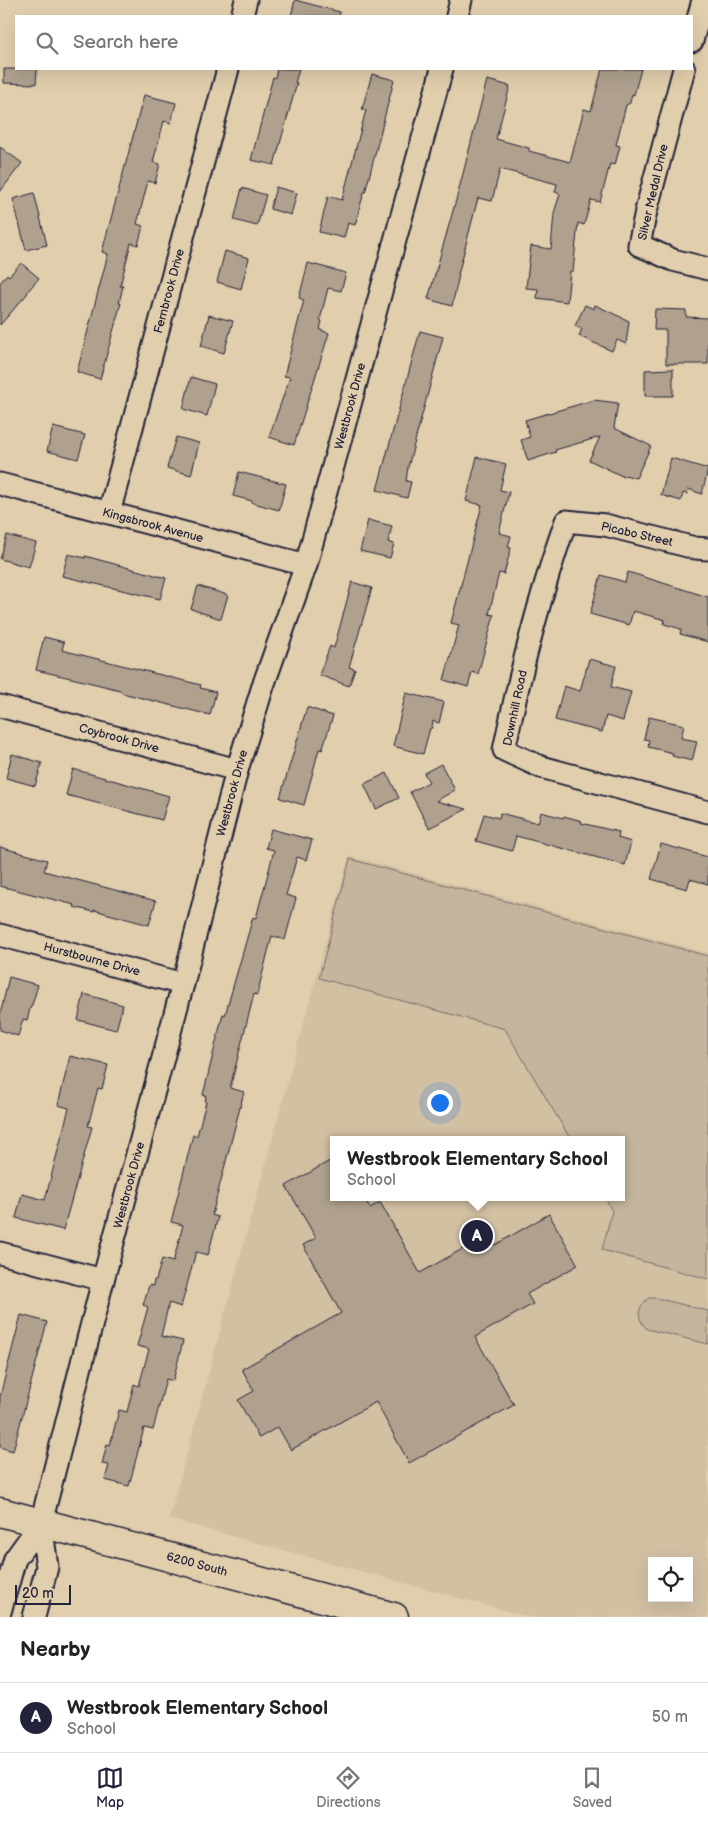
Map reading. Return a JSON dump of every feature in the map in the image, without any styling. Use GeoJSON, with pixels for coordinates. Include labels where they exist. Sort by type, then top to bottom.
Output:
{"type":"FeatureCollection","features":[{"type":"Feature","properties":{"kind":"main road","name":"6200 South"},"geometry":{"type":"LineString","coordinates":[[0,1512],[394,1617]]}},
{"type":"Feature","properties":{"kind":"street"},"geometry":{"type":"LineString","coordinates":[[242,15],[246,0]]}},
{"type":"Feature","properties":{"kind":"street"},"geometry":{"type":"LineString","coordinates":[[456,15],[461,0]]}},
{"type":"Feature","properties":{"kind":"street"},"geometry":{"type":"LineString","coordinates":[[693,37],[703,0]]}},
{"type":"Feature","properties":{"kind":"street","name":"Fernbrook Drive"},"geometry":{"type":"LineString","coordinates":[[109,513],[228,70]]}},
{"type":"Feature","properties":{"kind":"street","name":"Westbrook Drive"},"geometry":{"type":"LineString","coordinates":[[41,1523],[103,1280],[183,984],[237,770],[263,686],[306,565],[442,70]]}},
{"type":"Feature","properties":{"kind":"street","name":"Silver Medal Drive"},"geometry":{"type":"LineString","coordinates":[[684,70],[646,211],[639,245],[673,260],[708,269]]}},
{"type":"Feature","properties":{"kind":"street","name":"Kingsbrook Avenue"},"geometry":{"type":"LineString","coordinates":[[0,484],[306,565]]}},
{"type":"Feature","properties":{"kind":"street","name":"Picabo Street"},"geometry":{"type":"LineString","coordinates":[[566,521],[605,525],[695,548],[708,549]]}},
{"type":"Feature","properties":{"kind":"street","name":"Downhill Road"},"geometry":{"type":"LineString","coordinates":[[566,521],[552,558],[504,750],[541,767],[708,812]]}},
{"type":"Feature","properties":{"kind":"street","name":"Coybrook Drive"},"geometry":{"type":"LineString","coordinates":[[0,706],[237,770]]}},
{"type":"Feature","properties":{"kind":"street","name":"Hurstbourne Drive"},"geometry":{"type":"LineString","coordinates":[[0,934],[183,984]]}},
{"type":"Feature","properties":{"kind":"street"},"geometry":{"type":"LineString","coordinates":[[0,1253],[103,1280]]}},
{"type":"Feature","properties":{"kind":"street"},"geometry":{"type":"LineString","coordinates":[[0,1612],[15,1559],[41,1523]]}},
{"type":"Feature","properties":{"kind":"street"},"geometry":{"type":"LineString","coordinates":[[34,1617],[47,1567],[41,1523]]}},
{"type":"Feature","properties":{"kind":"shaded area"},"geometry":{"type":"Polygon","coordinates":[[[349,856],[708,953],[708,1617],[529,1617],[169,1519],[349,856]]]}},
{"type":"Feature","properties":{"kind":"shaded area"},"geometry":{"type":"Polygon","coordinates":[[[350,859],[708,956],[708,1279],[602,1250],[612,1211],[607,1201],[625,1201],[625,1136],[569,1136],[505,1029],[319,978],[350,859]]]}},
{"type":"Feature","properties":{"kind":"shaded area"},"geometry":{"type":"Polygon","coordinates":[[[649,1298],[656,1298],[708,1311],[708,1344],[647,1329],[641,1321],[639,1313],[642,1305],[649,1298]]]}},
{"type":"Feature","properties":{"kind":"building"},"geometry":{"type":"Polygon","coordinates":[[[295,0],[340,12],[339,15],[291,15],[295,0]]]}},
{"type":"Feature","properties":{"kind":"building"},"geometry":{"type":"Polygon","coordinates":[[[4,69],[37,70],[36,84],[4,83],[4,69]]]}},
{"type":"Feature","properties":{"kind":"building"},"geometry":{"type":"Polygon","coordinates":[[[277,70],[299,70],[295,83],[297,83],[274,165],[251,160],[273,77],[275,78],[277,70]]]}},
{"type":"Feature","properties":{"kind":"building"},"geometry":{"type":"Polygon","coordinates":[[[602,70],[641,70],[634,95],[632,94],[630,103],[626,105],[616,145],[620,146],[615,165],[610,164],[600,202],[591,200],[584,225],[578,223],[573,271],[570,271],[567,302],[537,298],[538,289],[526,288],[531,246],[551,249],[554,213],[560,194],[555,192],[557,184],[500,169],[492,201],[478,198],[452,306],[428,299],[487,80],[510,86],[496,139],[529,148],[529,151],[570,162],[584,109],[591,111],[602,70]]]}},
{"type":"Feature","properties":{"kind":"building"},"geometry":{"type":"Polygon","coordinates":[[[372,74],[394,80],[355,225],[348,223],[344,238],[319,232],[328,196],[342,200],[366,110],[362,109],[372,74]]]}},
{"type":"Feature","properties":{"kind":"building"},"geometry":{"type":"Polygon","coordinates":[[[144,95],[176,103],[171,123],[164,121],[153,162],[160,164],[155,183],[148,181],[137,224],[143,226],[138,245],[131,243],[120,286],[123,286],[119,303],[121,303],[100,379],[77,372],[108,254],[102,252],[144,95]]]}},
{"type":"Feature","properties":{"kind":"building"},"geometry":{"type":"Polygon","coordinates":[[[0,147],[22,163],[0,192],[0,147]]]}},
{"type":"Feature","properties":{"kind":"building"},"geometry":{"type":"Polygon","coordinates":[[[276,187],[297,193],[291,215],[270,209],[276,187]]]}},
{"type":"Feature","properties":{"kind":"building"},"geometry":{"type":"Polygon","coordinates":[[[242,188],[266,195],[257,226],[234,220],[242,188]]]}},
{"type":"Feature","properties":{"kind":"building"},"geometry":{"type":"Polygon","coordinates":[[[34,193],[47,245],[26,250],[13,199],[34,193]]]}},
{"type":"Feature","properties":{"kind":"building"},"geometry":{"type":"Polygon","coordinates":[[[225,251],[249,258],[241,289],[217,282],[225,251]]]}},
{"type":"Feature","properties":{"kind":"building"},"geometry":{"type":"Polygon","coordinates":[[[21,263],[39,278],[0,325],[0,283],[7,274],[9,276],[21,263]]]}},
{"type":"Feature","properties":{"kind":"building"},"geometry":{"type":"Polygon","coordinates":[[[308,263],[346,273],[341,291],[328,288],[320,320],[322,321],[320,330],[329,333],[294,445],[269,437],[290,377],[284,376],[304,300],[299,298],[308,263]]]}},
{"type":"Feature","properties":{"kind":"building"},"geometry":{"type":"Polygon","coordinates":[[[585,305],[594,309],[595,305],[629,321],[626,344],[617,340],[612,351],[579,336],[582,329],[575,326],[585,305]]]}},
{"type":"Feature","properties":{"kind":"building"},"geometry":{"type":"Polygon","coordinates":[[[655,309],[686,310],[686,317],[708,318],[708,364],[666,364],[666,330],[654,330],[655,309]]]}},
{"type":"Feature","properties":{"kind":"building"},"geometry":{"type":"Polygon","coordinates":[[[209,315],[233,321],[224,353],[201,346],[209,315]]]}},
{"type":"Feature","properties":{"kind":"building"},"geometry":{"type":"Polygon","coordinates":[[[420,331],[443,337],[408,467],[406,481],[411,482],[407,498],[377,490],[420,331]]]}},
{"type":"Feature","properties":{"kind":"building"},"geometry":{"type":"Polygon","coordinates":[[[673,369],[673,396],[645,396],[645,370],[673,369]]]}},
{"type":"Feature","properties":{"kind":"building"},"geometry":{"type":"Polygon","coordinates":[[[191,377],[215,384],[207,416],[183,409],[191,377]]]}},
{"type":"Feature","properties":{"kind":"building"},"geometry":{"type":"Polygon","coordinates":[[[594,400],[618,403],[614,428],[651,446],[636,478],[625,475],[624,477],[589,460],[600,437],[555,450],[556,452],[528,461],[521,440],[530,437],[525,420],[594,400]]]}},
{"type":"Feature","properties":{"kind":"building"},"geometry":{"type":"Polygon","coordinates":[[[53,427],[85,435],[78,459],[47,451],[53,427]]]}},
{"type":"Feature","properties":{"kind":"building"},"geometry":{"type":"Polygon","coordinates":[[[176,437],[199,443],[191,475],[167,468],[176,437]]]}},
{"type":"Feature","properties":{"kind":"building"},"geometry":{"type":"Polygon","coordinates":[[[477,457],[506,464],[500,490],[509,492],[499,533],[511,536],[508,547],[511,548],[504,574],[499,573],[489,614],[494,615],[478,674],[472,672],[468,687],[444,680],[459,625],[451,623],[482,505],[466,501],[477,457]]]}},
{"type":"Feature","properties":{"kind":"building"},"geometry":{"type":"Polygon","coordinates":[[[671,458],[708,469],[702,494],[688,489],[687,494],[683,493],[681,501],[661,495],[671,458]]]}},
{"type":"Feature","properties":{"kind":"building"},"geometry":{"type":"Polygon","coordinates":[[[239,472],[286,484],[279,510],[233,496],[239,472]]]}},
{"type":"Feature","properties":{"kind":"building"},"geometry":{"type":"Polygon","coordinates":[[[368,520],[392,526],[388,542],[394,544],[390,558],[360,551],[368,520]]]}},
{"type":"Feature","properties":{"kind":"building"},"geometry":{"type":"Polygon","coordinates":[[[7,535],[36,543],[29,567],[0,559],[7,535]]]}},
{"type":"Feature","properties":{"kind":"building"},"geometry":{"type":"Polygon","coordinates":[[[68,554],[85,558],[85,556],[166,578],[160,599],[62,576],[68,554]]]}},
{"type":"Feature","properties":{"kind":"building"},"geometry":{"type":"Polygon","coordinates":[[[628,572],[708,597],[708,642],[680,634],[681,629],[664,624],[665,620],[633,611],[629,625],[590,614],[601,575],[625,582],[628,572]]]}},
{"type":"Feature","properties":{"kind":"building"},"geometry":{"type":"Polygon","coordinates":[[[352,582],[372,588],[349,667],[355,669],[349,686],[319,675],[330,646],[334,648],[352,582]]]}},
{"type":"Feature","properties":{"kind":"building"},"geometry":{"type":"Polygon","coordinates":[[[198,586],[228,595],[221,619],[191,609],[198,586]]]}},
{"type":"Feature","properties":{"kind":"building"},"geometry":{"type":"Polygon","coordinates":[[[44,637],[64,642],[62,650],[201,685],[200,688],[216,692],[210,715],[122,693],[120,690],[36,670],[44,637]]]}},
{"type":"Feature","properties":{"kind":"building"},"geometry":{"type":"Polygon","coordinates":[[[589,659],[616,666],[611,687],[631,692],[623,721],[606,716],[602,732],[555,720],[564,686],[580,691],[589,659]]]}},
{"type":"Feature","properties":{"kind":"building"},"geometry":{"type":"Polygon","coordinates":[[[406,693],[444,702],[439,723],[433,721],[432,728],[430,728],[423,754],[393,746],[406,693]]]}},
{"type":"Feature","properties":{"kind":"building"},"geometry":{"type":"Polygon","coordinates":[[[307,707],[333,716],[322,750],[319,749],[304,805],[280,798],[307,707]]]}},
{"type":"Feature","properties":{"kind":"building"},"geometry":{"type":"Polygon","coordinates":[[[649,717],[684,725],[681,738],[697,741],[692,761],[672,756],[673,753],[648,747],[649,740],[644,739],[649,717]]]}},
{"type":"Feature","properties":{"kind":"building"},"geometry":{"type":"Polygon","coordinates":[[[12,754],[42,763],[35,786],[6,778],[12,754]]]}},
{"type":"Feature","properties":{"kind":"building"},"geometry":{"type":"Polygon","coordinates":[[[441,764],[455,790],[436,801],[467,809],[429,828],[410,792],[429,782],[424,773],[441,764]]]}},
{"type":"Feature","properties":{"kind":"building"},"geometry":{"type":"Polygon","coordinates":[[[73,769],[169,796],[162,820],[66,795],[73,769]]]}},
{"type":"Feature","properties":{"kind":"building"},"geometry":{"type":"Polygon","coordinates":[[[387,773],[399,798],[376,809],[364,784],[387,773]]]}},
{"type":"Feature","properties":{"kind":"building"},"geometry":{"type":"Polygon","coordinates":[[[541,812],[563,818],[564,816],[582,821],[581,823],[619,832],[618,838],[631,842],[625,865],[516,836],[512,851],[476,841],[484,814],[499,818],[500,813],[538,823],[541,812]]]}},
{"type":"Feature","properties":{"kind":"building"},"geometry":{"type":"Polygon","coordinates":[[[271,829],[312,840],[306,860],[297,857],[286,895],[296,898],[285,940],[272,936],[257,995],[254,994],[230,1088],[244,1092],[212,1215],[218,1217],[208,1255],[196,1252],[181,1307],[169,1303],[161,1336],[183,1341],[173,1381],[166,1379],[153,1430],[144,1428],[129,1486],[105,1480],[109,1465],[102,1464],[107,1444],[110,1445],[119,1410],[127,1412],[134,1384],[139,1386],[149,1349],[137,1346],[148,1307],[143,1305],[149,1285],[153,1286],[154,1280],[156,1280],[162,1259],[173,1262],[183,1225],[171,1222],[193,1135],[197,1136],[206,1102],[206,1096],[203,1095],[223,1014],[225,1015],[253,917],[256,918],[270,866],[274,850],[266,848],[271,829]]]}},
{"type":"Feature","properties":{"kind":"building"},"geometry":{"type":"Polygon","coordinates":[[[661,844],[708,857],[708,884],[690,879],[687,889],[651,879],[661,844]]]}},
{"type":"Feature","properties":{"kind":"building"},"geometry":{"type":"Polygon","coordinates":[[[0,847],[47,860],[44,871],[156,901],[149,925],[94,910],[94,912],[74,907],[75,905],[0,886],[0,847]]]}},
{"type":"Feature","properties":{"kind":"building"},"geometry":{"type":"Polygon","coordinates":[[[9,977],[38,985],[27,1020],[23,1019],[18,1036],[0,1030],[0,1015],[9,977]]]}},
{"type":"Feature","properties":{"kind":"building"},"geometry":{"type":"Polygon","coordinates":[[[84,994],[123,1005],[116,1030],[78,1020],[84,994]]]}},
{"type":"Feature","properties":{"kind":"building"},"geometry":{"type":"Polygon","coordinates":[[[70,1056],[108,1065],[102,1089],[98,1088],[88,1126],[92,1127],[63,1230],[16,1218],[22,1194],[45,1200],[69,1108],[58,1105],[70,1056]]]}},
{"type":"Feature","properties":{"kind":"building"},"geometry":{"type":"Polygon","coordinates":[[[330,1161],[330,1201],[366,1201],[370,1208],[380,1202],[420,1273],[487,1235],[495,1245],[549,1214],[578,1265],[527,1294],[533,1304],[475,1337],[514,1405],[409,1463],[376,1402],[291,1450],[278,1427],[259,1438],[238,1400],[254,1391],[242,1369],[341,1313],[303,1245],[316,1238],[286,1186],[330,1161]]]}},
{"type":"Feature","properties":{"kind":"building"},"geometry":{"type":"Polygon","coordinates":[[[21,1315],[47,1322],[13,1451],[0,1447],[0,1396],[21,1315]]]}},
{"type":"Feature","properties":{"kind":"place","name":"Westbrook Elementary School"},"geometry":{"type":"Point","coordinates":[477,1236]}}]}
